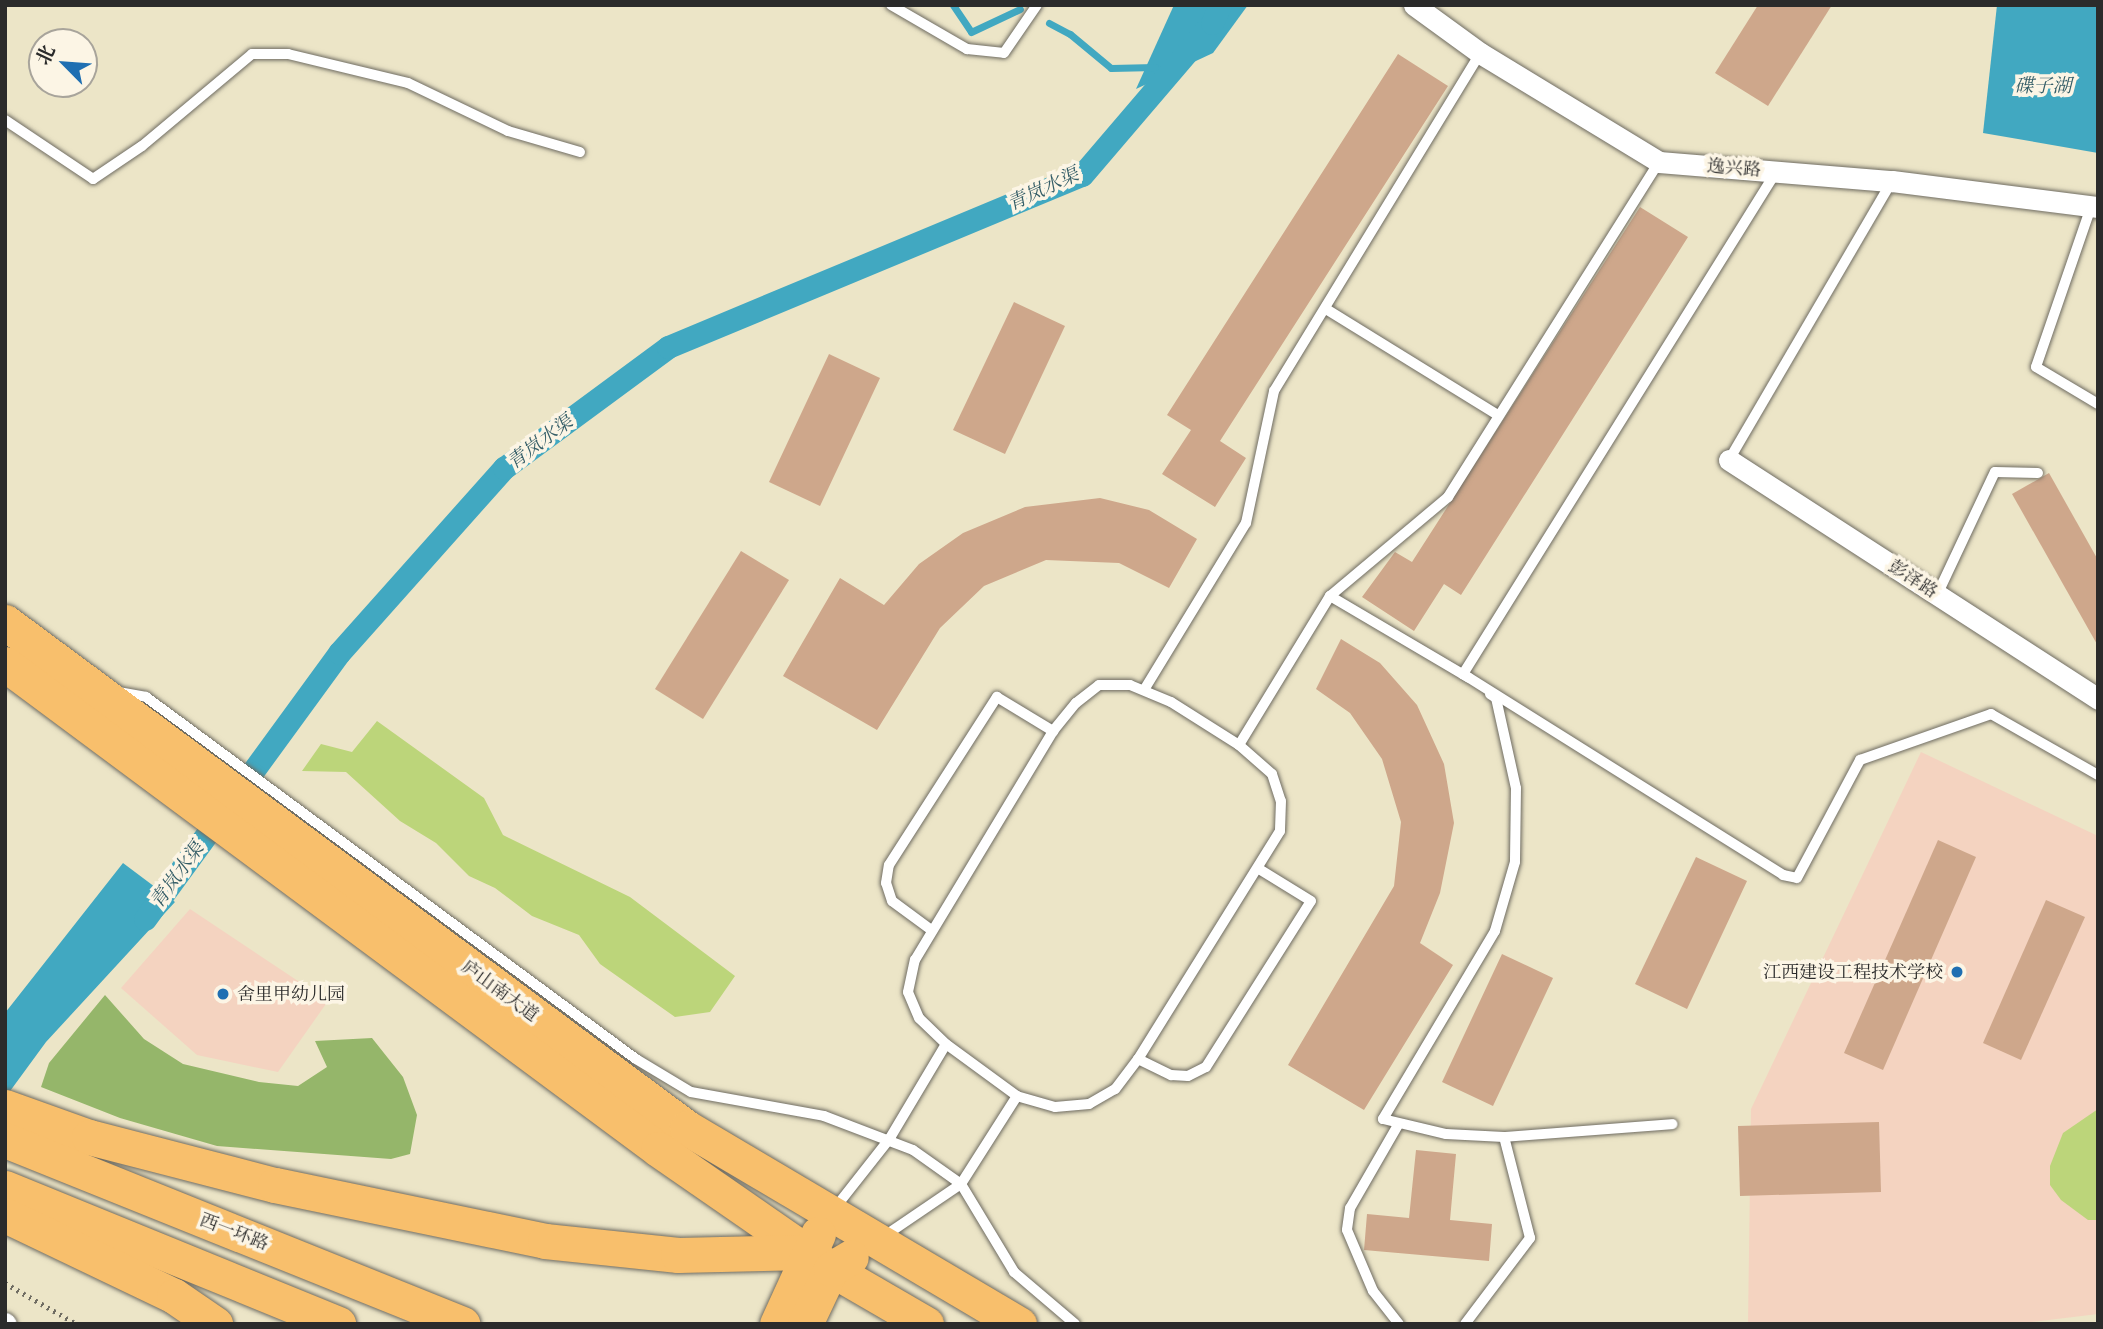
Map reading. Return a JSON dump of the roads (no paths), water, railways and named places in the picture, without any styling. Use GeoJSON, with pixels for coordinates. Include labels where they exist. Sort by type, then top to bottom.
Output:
{"type":"FeatureCollection","features":[{"type":"Feature","properties":{"kind":"highway","name":"庐山南大道"},"geometry":{"type":"LineString","coordinates":[[5,622],[195,768],[256,850],[658,1149],[818,1261],[926,1324]]}},
{"type":"Feature","properties":{"kind":"highway","name":"庐山南大道"},"geometry":{"type":"LineString","coordinates":[[5,664],[274,809],[687,1129],[875,1242],[1020,1324]]}},
{"type":"Feature","properties":{"kind":"highway"},"geometry":{"type":"LineString","coordinates":[[5,1107],[89,1137],[275,1185],[545,1241],[678,1255],[818,1261],[875,1242]]}},
{"type":"Feature","properties":{"kind":"highway","name":"西一环路"},"geometry":{"type":"LineString","coordinates":[[5,1140],[462,1324]]}},
{"type":"Feature","properties":{"kind":"highway"},"geometry":{"type":"LineString","coordinates":[[5,1188],[338,1324]]}},
{"type":"Feature","properties":{"kind":"highway"},"geometry":{"type":"LineString","coordinates":[[805,1324],[831,1214]]}},
{"type":"Feature","properties":{"kind":"highway"},"geometry":{"type":"LineString","coordinates":[[5,1215],[174,1296],[215,1324]]}},
{"type":"Feature","properties":{"kind":"highway"},"geometry":{"type":"LineString","coordinates":[[778,1324],[818,1261]]}},
{"type":"Feature","properties":{"kind":"street","name":"逸兴路"},"geometry":{"type":"LineString","coordinates":[[1414,5],[1480,53],[1659,162],[1892,181],[2094,207]]}},
{"type":"Feature","properties":{"kind":"street","name":"彭泽路"},"geometry":{"type":"LineString","coordinates":[[1729,460],[2098,699]]}},
{"type":"Feature","properties":{"kind":"lane"},"geometry":{"type":"LineString","coordinates":[[891,5],[967,49],[1004,53],[1035,12]]}},
{"type":"Feature","properties":{"kind":"lane"},"geometry":{"type":"LineString","coordinates":[[1144,690],[1246,523],[1274,391],[1480,53]]}},
{"type":"Feature","properties":{"kind":"lane"},"geometry":{"type":"LineString","coordinates":[[5,120],[93,178],[142,146],[252,54],[288,54],[408,83],[508,131],[580,152]]}},
{"type":"Feature","properties":{"kind":"lane"},"geometry":{"type":"LineString","coordinates":[[1239,745],[1330,596],[1448,497],[1659,162]]}},
{"type":"Feature","properties":{"kind":"lane"},"geometry":{"type":"LineString","coordinates":[[1463,674],[1776,172]]}},
{"type":"Feature","properties":{"kind":"lane"},"geometry":{"type":"LineString","coordinates":[[1729,460],[1892,181]]}},
{"type":"Feature","properties":{"kind":"lane"},"geometry":{"type":"LineString","coordinates":[[2094,207],[2036,367],[2098,404]]}},
{"type":"Feature","properties":{"kind":"lane"},"geometry":{"type":"LineString","coordinates":[[1326,309],[1499,416]]}},
{"type":"Feature","properties":{"kind":"lane"},"geometry":{"type":"LineString","coordinates":[[1937,595],[1995,472],[2038,473]]}},
{"type":"Feature","properties":{"kind":"lane"},"geometry":{"type":"LineString","coordinates":[[1330,596],[1463,674],[1783,875],[1797,878],[1860,760],[1991,714],[2098,775]]}},
{"type":"Feature","properties":{"kind":"lane"},"geometry":{"type":"LineString","coordinates":[[1463,674],[1496,698],[1516,788],[1516,862],[1495,931],[1382,1119],[1398,1125],[1504,1137],[1672,1124]]}},
{"type":"Feature","properties":{"kind":"lane"},"geometry":{"type":"LineString","coordinates":[[1099,685],[1130,685],[1144,690],[1171,702],[1239,745],[1272,774],[1281,801],[1280,831],[1259,869],[1138,1059],[1115,1089],[1089,1104],[1055,1107],[1017,1096],[946,1044],[919,1018],[908,992],[915,960],[930,929],[1053,731],[1076,703],[1099,685]]}},
{"type":"Feature","properties":{"kind":"lane"},"geometry":{"type":"LineString","coordinates":[[930,929],[892,901],[886,883],[889,865],[997,697],[1053,731]]}},
{"type":"Feature","properties":{"kind":"lane"},"geometry":{"type":"LineString","coordinates":[[274,809],[625,1051],[691,1092],[824,1116],[890,1138],[961,1184],[1014,1272],[1075,1324]]}},
{"type":"Feature","properties":{"kind":"lane"},"geometry":{"type":"LineString","coordinates":[[1138,1059],[1171,1075],[1188,1076],[1206,1067],[1311,901],[1259,869]]}},
{"type":"Feature","properties":{"kind":"lane"},"geometry":{"type":"LineString","coordinates":[[831,1214],[890,1138],[946,1044]]}},
{"type":"Feature","properties":{"kind":"lane"},"geometry":{"type":"LineString","coordinates":[[875,1242],[961,1184],[1017,1096]]}},
{"type":"Feature","properties":{"kind":"lane"},"geometry":{"type":"LineString","coordinates":[[1398,1125],[1350,1208],[1347,1230],[1373,1291],[1399,1324]]}},
{"type":"Feature","properties":{"kind":"lane"},"geometry":{"type":"LineString","coordinates":[[1465,1324],[1530,1238],[1504,1137]]}},
{"type":"Feature","properties":{"kind":"water"},"geometry":{"type":"Polygon","coordinates":[[[1174,5],[1248,5],[1213,53],[1136,89],[1174,5]]]}},
{"type":"Feature","properties":{"kind":"water","name":"碟子湖"},"geometry":{"type":"Polygon","coordinates":[[[1997,5],[2098,5],[2098,153],[1983,133],[1997,5]]]}},
{"type":"Feature","properties":{"kind":"water"},"geometry":{"type":"Polygon","coordinates":[[[123,863],[175,902],[46,1042],[5,1098],[5,1013],[123,863]]]}},
{"type":"Feature","properties":{"kind":"waterway"},"geometry":{"type":"LineString","coordinates":[[953,5],[971,32],[1020,9]]}},
{"type":"Feature","properties":{"kind":"waterway","name":"青岚水渠"},"geometry":{"type":"LineString","coordinates":[[145,919],[339,653],[504,468],[668,347],[1082,175],[1212,23],[1220,5]]}},
{"type":"Feature","properties":{"kind":"waterway"},"geometry":{"type":"LineString","coordinates":[[1049,23],[1070,34],[1111,68],[1155,67]]}},
{"type":"Feature","properties":{"kind":"place","name":"江西建设工程技术学校"},"geometry":{"type":"Point","coordinates":[1957,972]}},
{"type":"Feature","properties":{"kind":"place","name":"舍里甲幼儿园"},"geometry":{"type":"Point","coordinates":[223,994]}}]}
